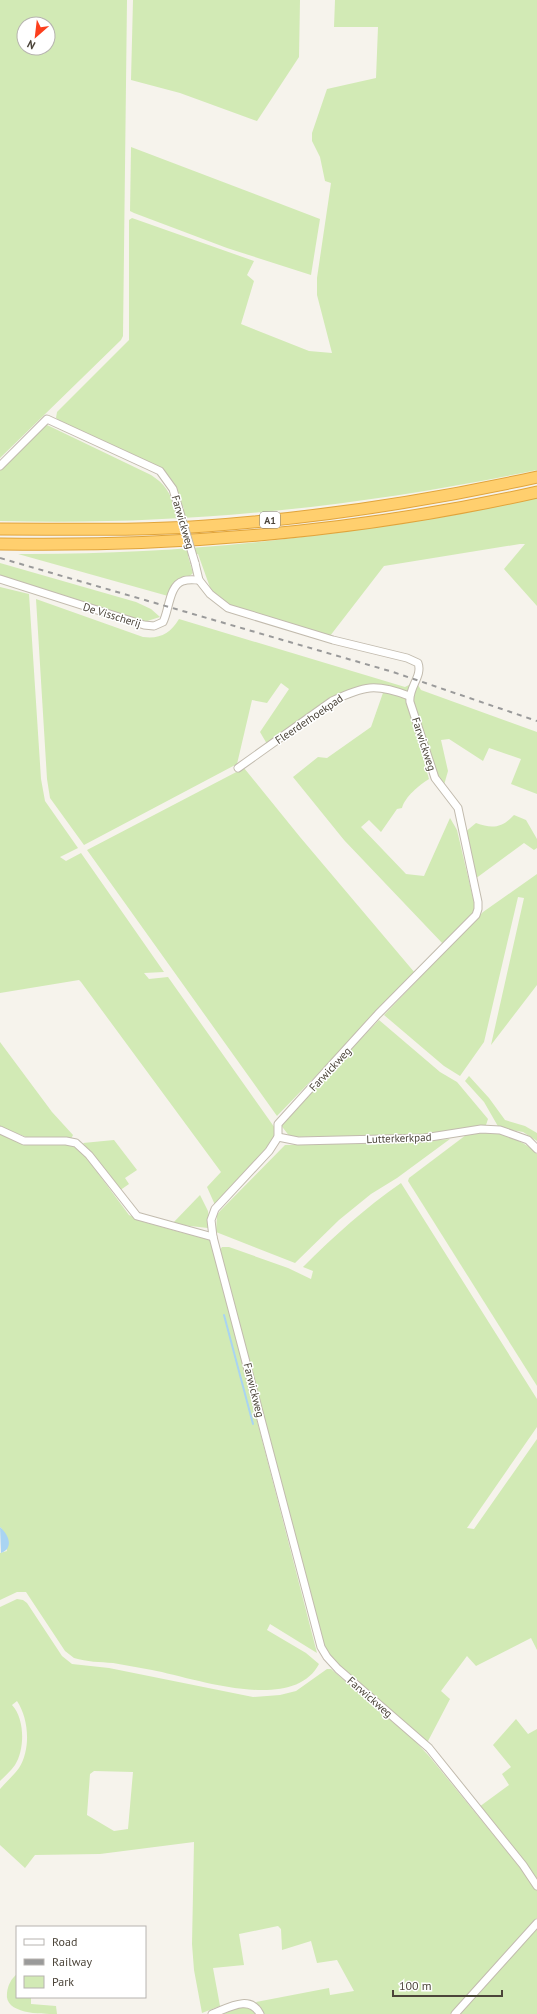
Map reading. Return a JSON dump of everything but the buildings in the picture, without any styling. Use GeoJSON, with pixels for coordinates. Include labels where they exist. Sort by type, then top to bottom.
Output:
{"type":"FeatureCollection","features":[{"type":"Feature","properties":{"kind":"highway","name":"A1"},"geometry":{"type":"LineString","coordinates":[[0,529],[182,527],[244,522],[353,511],[434,498],[537,477]]}},
{"type":"Feature","properties":{"kind":"highway","name":"A1"},"geometry":{"type":"LineString","coordinates":[[0,544],[187,542],[282,533],[357,525],[424,514],[537,492]]}},
{"type":"Feature","properties":{"kind":"street","name":"Farwickweg"},"geometry":{"type":"LineString","coordinates":[[0,466],[47,419],[160,471],[173,489],[199,580],[216,601],[235,611],[333,640],[418,662],[419,670],[409,696],[431,768],[441,788],[458,808],[478,909],[473,918],[383,1009],[278,1124],[278,1138],[269,1151],[215,1209],[211,1220],[213,1237],[321,1647],[327,1658],[338,1669],[430,1748],[523,1865],[537,1886]]}},
{"type":"Feature","properties":{"kind":"street","name":"De Visscherij"},"geometry":{"type":"LineString","coordinates":[[0,579],[144,625],[154,626],[163,622],[173,592],[178,584],[183,581],[199,580]]}},
{"type":"Feature","properties":{"kind":"street","name":"Fleerderhoekpad"},"geometry":{"type":"LineString","coordinates":[[238,768],[332,701],[349,693],[372,687],[409,696]]}},
{"type":"Feature","properties":{"kind":"street","name":"Lutterkerkpad"},"geometry":{"type":"LineString","coordinates":[[278,1138],[298,1141],[424,1138],[481,1129],[500,1130],[528,1140],[537,1149]]}},
{"type":"Feature","properties":{"kind":"street"},"geometry":{"type":"LineString","coordinates":[[0,1130],[24,1141],[66,1141],[76,1143],[86,1152],[137,1216],[143,1219],[213,1237]]}},
{"type":"Feature","properties":{"kind":"street"},"geometry":{"type":"LineString","coordinates":[[455,2014],[537,1923]]}},
{"type":"Feature","properties":{"kind":"street"},"geometry":{"type":"LineString","coordinates":[[212,2014],[244,2003],[250,2003],[255,2006],[260,2014]]}},
{"type":"Feature","properties":{"kind":"green space"},"geometry":{"type":"Polygon","coordinates":[[[0,0],[127,0],[123,336],[121,340],[0,458],[0,0]]]}},
{"type":"Feature","properties":{"kind":"green space"},"geometry":{"type":"Polygon","coordinates":[[[133,0],[300,0],[299,57],[257,121],[180,93],[131,80],[133,0]]]}},
{"type":"Feature","properties":{"kind":"green space"},"geometry":{"type":"Polygon","coordinates":[[[335,0],[537,0],[537,470],[404,494],[337,504],[270,511],[203,517],[136,520],[68,522],[0,521],[0,469],[45,424],[151,475],[167,489],[174,509],[184,509],[171,479],[158,467],[61,422],[56,418],[57,412],[129,340],[129,220],[132,218],[254,261],[247,275],[254,281],[241,324],[309,351],[332,353],[317,295],[317,278],[331,183],[325,181],[320,157],[312,141],[312,133],[327,89],[376,78],[378,27],[334,27],[335,0]]]}},
{"type":"Feature","properties":{"kind":"green space"},"geometry":{"type":"Polygon","coordinates":[[[131,147],[320,219],[311,275],[227,248],[130,211],[131,147]]]}},
{"type":"Feature","properties":{"kind":"green space"},"geometry":{"type":"Polygon","coordinates":[[[537,497],[537,606],[504,569],[525,544],[520,544],[384,566],[330,636],[227,604],[212,593],[198,554],[188,556],[193,573],[168,596],[18,554],[149,551],[279,540],[409,522],[537,497]]]}},
{"type":"Feature","properties":{"kind":"green space"},"geometry":{"type":"Polygon","coordinates":[[[0,563],[136,602],[151,609],[160,617],[144,622],[0,576],[0,563]]]}},
{"type":"Feature","properties":{"kind":"green space"},"geometry":{"type":"Polygon","coordinates":[[[0,587],[29,594],[41,779],[45,801],[78,848],[60,857],[66,861],[81,853],[164,972],[144,973],[149,979],[168,977],[282,1138],[215,1205],[207,1187],[221,1172],[79,980],[0,993],[0,587]]]}},
{"type":"Feature","properties":{"kind":"green space"},"geometry":{"type":"Polygon","coordinates":[[[36,599],[143,637],[155,637],[168,632],[179,619],[405,687],[413,683],[408,691],[366,685],[333,697],[267,744],[260,732],[289,689],[281,683],[267,703],[252,700],[237,764],[84,845],[50,798],[47,779],[36,599]]]}},
{"type":"Feature","properties":{"kind":"green space"},"geometry":{"type":"Polygon","coordinates":[[[418,685],[421,690],[537,732],[537,794],[511,784],[521,759],[489,748],[483,761],[449,739],[441,740],[448,771],[442,792],[412,698],[418,685]]]}},
{"type":"Feature","properties":{"kind":"green space"},"geometry":{"type":"Polygon","coordinates":[[[384,690],[406,698],[429,779],[413,792],[406,800],[402,808],[397,809],[381,832],[369,820],[361,827],[406,874],[424,876],[450,818],[457,830],[476,911],[444,945],[344,840],[293,777],[318,757],[327,758],[371,727],[384,690]]]}},
{"type":"Feature","properties":{"kind":"green space"},"geometry":{"type":"Polygon","coordinates":[[[244,768],[415,973],[277,1116],[87,850],[244,768]]]}},
{"type":"Feature","properties":{"kind":"green space"},"geometry":{"type":"Polygon","coordinates":[[[514,815],[526,820],[537,839],[537,848],[534,850],[524,843],[475,879],[464,833],[476,823],[492,827],[505,823],[514,815]]]}},
{"type":"Feature","properties":{"kind":"green space"},"geometry":{"type":"Polygon","coordinates":[[[537,874],[537,985],[491,1045],[524,898],[518,897],[484,1042],[460,1076],[444,1066],[384,1015],[483,912],[537,874]]]}},
{"type":"Feature","properties":{"kind":"green space"},"geometry":{"type":"Polygon","coordinates":[[[379,1020],[440,1072],[457,1082],[488,1119],[486,1125],[427,1135],[290,1137],[280,1124],[379,1020]]]}},
{"type":"Feature","properties":{"kind":"green space"},"geometry":{"type":"Polygon","coordinates":[[[0,1042],[52,1112],[73,1135],[71,1139],[29,1138],[0,1127],[0,1042]]]}},
{"type":"Feature","properties":{"kind":"green space"},"geometry":{"type":"Polygon","coordinates":[[[469,1076],[489,1098],[505,1120],[525,1126],[537,1133],[537,1141],[523,1132],[499,1128],[484,1102],[465,1081],[469,1076]]]}},
{"type":"Feature","properties":{"kind":"green space"},"geometry":{"type":"Polygon","coordinates":[[[488,1131],[514,1139],[526,1145],[537,1154],[537,1386],[408,1181],[409,1178],[466,1135],[488,1131]]]}},
{"type":"Feature","properties":{"kind":"green space"},"geometry":{"type":"Polygon","coordinates":[[[0,1134],[23,1144],[70,1145],[80,1149],[129,1215],[144,1222],[187,1234],[202,1235],[210,1238],[317,1653],[270,1624],[267,1630],[306,1653],[319,1664],[306,1679],[288,1687],[266,1690],[242,1689],[216,1685],[152,1670],[74,1658],[65,1651],[26,1592],[17,1592],[0,1600],[0,1553],[7,1551],[2,1529],[0,1527],[0,1134]]]}},
{"type":"Feature","properties":{"kind":"green space"},"geometry":{"type":"Polygon","coordinates":[[[450,1139],[397,1178],[371,1194],[339,1220],[295,1263],[216,1232],[217,1215],[220,1211],[285,1145],[414,1142],[450,1139]]]}},
{"type":"Feature","properties":{"kind":"green space"},"geometry":{"type":"Polygon","coordinates":[[[114,1140],[137,1170],[125,1178],[129,1184],[119,1191],[83,1143],[114,1140]]]}},
{"type":"Feature","properties":{"kind":"green space"},"geometry":{"type":"Polygon","coordinates":[[[401,1183],[537,1399],[537,1427],[467,1528],[474,1529],[537,1439],[537,1650],[531,1638],[476,1666],[467,1656],[441,1691],[450,1699],[427,1743],[339,1667],[322,1646],[219,1251],[222,1247],[229,1247],[288,1268],[311,1279],[313,1271],[303,1267],[350,1223],[401,1183]]]}},
{"type":"Feature","properties":{"kind":"green space"},"geometry":{"type":"Polygon","coordinates":[[[200,1195],[208,1211],[210,1225],[208,1228],[172,1224],[200,1195]]]}},
{"type":"Feature","properties":{"kind":"green space"},"geometry":{"type":"Polygon","coordinates":[[[17,1599],[23,1600],[27,1603],[62,1656],[72,1664],[109,1668],[253,1697],[280,1695],[296,1691],[327,1669],[331,1669],[412,1738],[429,1756],[537,1890],[537,1918],[451,2014],[263,2014],[261,2008],[256,2002],[329,1988],[330,1995],[354,1991],[337,1960],[317,1963],[311,1941],[282,1950],[281,1929],[278,1926],[239,1934],[244,1965],[213,1968],[220,2006],[202,2013],[194,1970],[192,1944],[194,1842],[100,1854],[35,1855],[25,1868],[0,1845],[0,1789],[17,1771],[23,1760],[27,1743],[27,1734],[24,1716],[17,1701],[12,1705],[19,1718],[21,1726],[21,1751],[15,1765],[0,1781],[0,1607],[17,1599]],[[94,1771],[90,1774],[87,1815],[114,1831],[128,1829],[133,1772],[94,1771]]]}},
{"type":"Feature","properties":{"kind":"green space"},"geometry":{"type":"Polygon","coordinates":[[[516,1719],[528,1734],[537,1729],[537,1879],[479,1807],[509,1785],[502,1774],[511,1767],[493,1745],[516,1719]]]}},
{"type":"Feature","properties":{"kind":"green space"},"geometry":{"type":"Polygon","coordinates":[[[537,1926],[537,2014],[459,2014],[537,1926]]]}},
{"type":"Feature","properties":{"kind":"green space"},"geometry":{"type":"Polygon","coordinates":[[[16,1975],[16,1998],[31,1998],[31,2004],[56,2006],[57,2014],[33,2013],[17,2009],[11,2005],[8,2000],[7,1990],[11,1980],[16,1975]]]}},
{"type":"Feature","properties":{"kind":"green space"},"geometry":{"type":"Polygon","coordinates":[[[247,2006],[253,2009],[256,2014],[218,2014],[237,2007],[247,2006]]]}},
{"type":"Feature","properties":{"kind":"water"},"geometry":{"type":"Polygon","coordinates":[[[0,1527],[8,1537],[9,1541],[8,1548],[1,1553],[0,1527]]]}},
{"type":"Feature","properties":{"kind":"waterway"},"geometry":{"type":"LineString","coordinates":[[224,1315],[253,1424]]}},
{"type":"Feature","properties":{"kind":"railway"},"geometry":{"type":"LineString","coordinates":[[0,558],[393,672],[537,721]]}}]}
